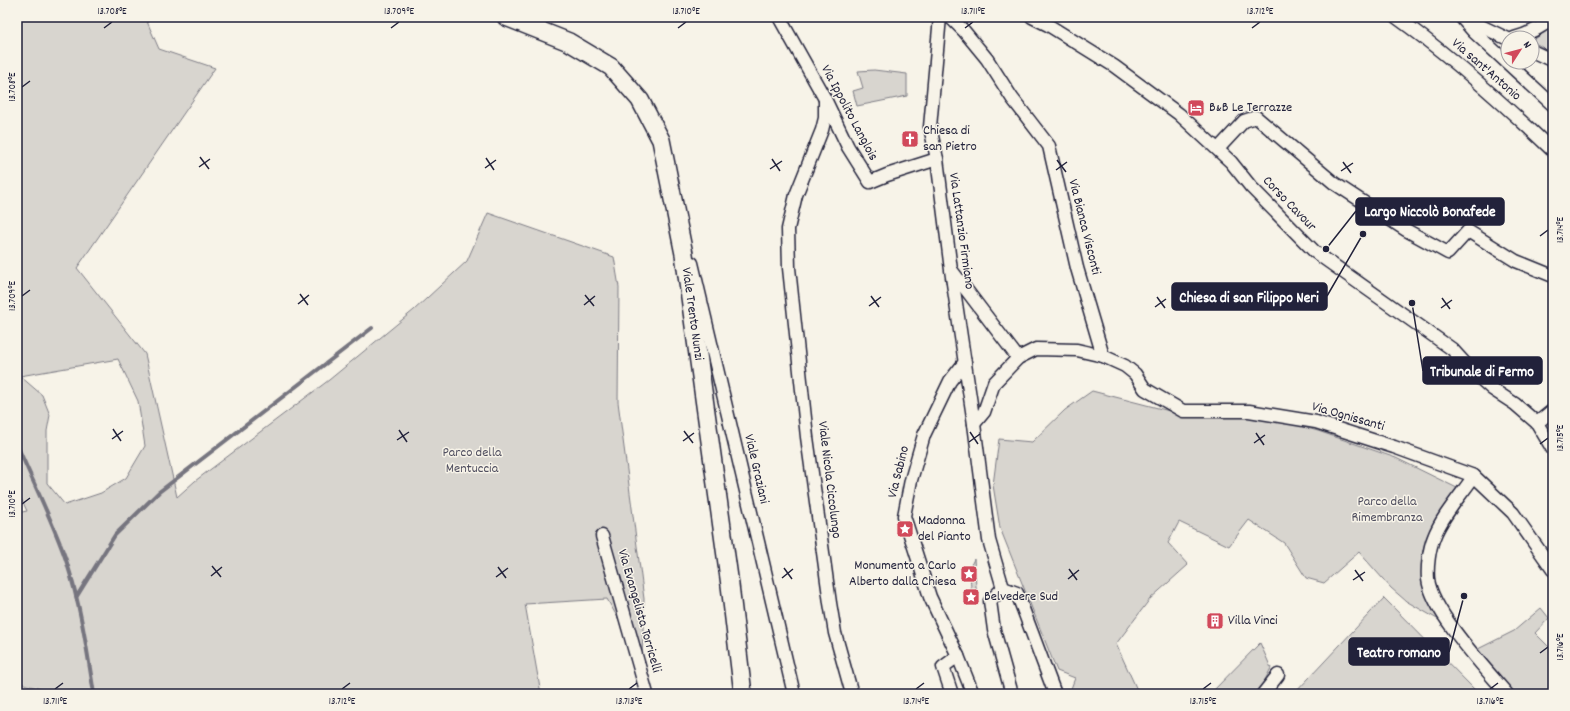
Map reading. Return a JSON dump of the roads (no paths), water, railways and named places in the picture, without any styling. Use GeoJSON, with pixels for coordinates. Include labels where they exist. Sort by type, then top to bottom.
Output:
{"type":"FeatureCollection","features":[{"type":"Feature","properties":{"kind":"main road","name":"Viale Trento Nunzi"},"geometry":{"type":"LineString","coordinates":[[506,17],[569,42],[611,67],[640,100],[661,140],[684,254],[730,585],[743,694]]}},
{"type":"Feature","properties":{"kind":"street","name":"Via Ippolito Langlois"},"geometry":{"type":"LineString","coordinates":[[779,17],[825,99],[848,147],[870,182],[937,159]]}},
{"type":"Feature","properties":{"kind":"street","name":"Via Lattanzio Firmiano"},"geometry":{"type":"LineString","coordinates":[[940,17],[930,127],[937,159],[989,540],[1003,588]]}},
{"type":"Feature","properties":{"kind":"street","name":"Via Bianca Visconti"},"geometry":{"type":"LineString","coordinates":[[950,17],[964,31],[987,59],[1012,98],[1049,146],[1077,268],[1104,356]]}},
{"type":"Feature","properties":{"kind":"street","name":"Corso Cavour"},"geometry":{"type":"LineString","coordinates":[[1032,17],[1048,25],[1114,66],[1164,102],[1218,149],[1251,187],[1315,252],[1447,344],[1492,389],[1515,404],[1537,423],[1553,450]]}},
{"type":"Feature","properties":{"kind":"street","name":"Via sant'Antonio"},"geometry":{"type":"LineString","coordinates":[[1396,17],[1430,42],[1490,92],[1553,151]]}},
{"type":"Feature","properties":{"kind":"street"},"geometry":{"type":"LineString","coordinates":[[1461,17],[1500,35]]}},
{"type":"Feature","properties":{"kind":"street"},"geometry":{"type":"LineString","coordinates":[[1461,17],[1474,32],[1553,105]]}},
{"type":"Feature","properties":{"kind":"street"},"geometry":{"type":"LineString","coordinates":[[1535,30],[1553,18]]}},
{"type":"Feature","properties":{"kind":"street"},"geometry":{"type":"LineString","coordinates":[[1540,55],[1553,61]]}},
{"type":"Feature","properties":{"kind":"street","name":"Viale Nicola Ciccolungo"},"geometry":{"type":"LineString","coordinates":[[825,99],[825,118],[822,130],[796,195],[788,229],[789,268],[808,437],[830,603],[835,633],[852,694]]}},
{"type":"Feature","properties":{"kind":"street"},"geometry":{"type":"LineString","coordinates":[[1218,149],[1244,121],[1256,117],[1334,183],[1406,230],[1448,253],[1468,231],[1516,261],[1553,276]]}},
{"type":"Feature","properties":{"kind":"street","name":"Viale Graziani"},"geometry":{"type":"LineString","coordinates":[[684,254],[693,265],[794,694]]}},
{"type":"Feature","properties":{"kind":"street"},"geometry":{"type":"LineString","coordinates":[[951,270],[989,322],[1018,358]]}},
{"type":"Feature","properties":{"kind":"street","name":"Via Ognissanti"},"geometry":{"type":"LineString","coordinates":[[974,424],[984,412],[994,383],[1018,358],[1036,349],[1078,350],[1104,356],[1125,366],[1135,374],[1145,389],[1183,411],[1249,411],[1316,422],[1394,447],[1474,476],[1513,513],[1553,570]]}},
{"type":"Feature","properties":{"kind":"street","name":"Via Sabino"},"geometry":{"type":"LineString","coordinates":[[964,362],[950,381],[924,435],[911,480],[904,516],[930,596],[958,656],[973,694]]}},
{"type":"Feature","properties":{"kind":"street"},"geometry":{"type":"LineString","coordinates":[[1537,423],[1553,410]]}},
{"type":"Feature","properties":{"kind":"street"},"geometry":{"type":"LineString","coordinates":[[1474,476],[1433,538],[1429,557],[1428,580],[1437,604],[1453,628],[1507,694]]}},
{"type":"Feature","properties":{"kind":"street","name":"Via Evangelista Torricelli"},"geometry":{"type":"LineString","coordinates":[[602,536],[647,694]]}},
{"type":"Feature","properties":{"kind":"street"},"geometry":{"type":"LineString","coordinates":[[1012,694],[994,630],[990,601],[1003,588],[1017,593],[1055,694]]}},
{"type":"Feature","properties":{"kind":"street"},"geometry":{"type":"LineString","coordinates":[[952,694],[943,667],[958,656]]}},
{"type":"Feature","properties":{"kind":"street"},"geometry":{"type":"LineString","coordinates":[[1263,694],[1278,675]]}},
{"type":"Feature","properties":{"kind":"waterway"},"geometry":{"type":"LineString","coordinates":[[77,596],[115,535],[159,492],[372,328]]}},
{"type":"Feature","properties":{"kind":"waterway"},"geometry":{"type":"LineString","coordinates":[[17,445],[61,546],[71,576],[86,643],[94,694]]}},
{"type":"Feature","properties":{"kind":"place","name":"B&B Le Terrazze"},"geometry":{"type":"Point","coordinates":[1196,108]}},
{"type":"Feature","properties":{"kind":"place","name":"Chiesa di san Pietro"},"geometry":{"type":"Point","coordinates":[910,139]}},
{"type":"Feature","properties":{"kind":"place","name":"Chiesa di san Filippo Neri"},"geometry":{"type":"Point","coordinates":[1363,234]}},
{"type":"Feature","properties":{"kind":"place","name":"Largo Niccolò Bonafede"},"geometry":{"type":"Point","coordinates":[1326,249]}},
{"type":"Feature","properties":{"kind":"place","name":"Tribunale di Fermo"},"geometry":{"type":"Point","coordinates":[1412,303]}},
{"type":"Feature","properties":{"kind":"place","name":"Madonna del Pianto"},"geometry":{"type":"Point","coordinates":[905,529]}},
{"type":"Feature","properties":{"kind":"place","name":"Monumento a Carlo Alberto dalla Chiesa"},"geometry":{"type":"Point","coordinates":[969,574]}},
{"type":"Feature","properties":{"kind":"place","name":"Teatro romano"},"geometry":{"type":"Point","coordinates":[1464,596]}},
{"type":"Feature","properties":{"kind":"place","name":"Belvedere Sud"},"geometry":{"type":"Point","coordinates":[971,597]}},
{"type":"Feature","properties":{"kind":"place","name":"Villa Vinci"},"geometry":{"type":"Point","coordinates":[1215,621]}},
{"type":"Feature","properties":{"kind":"park label","name":"Parco della Mentuccia"},"geometry":{"type":"Point","coordinates":[472,462]}},
{"type":"Feature","properties":{"kind":"park label","name":"Parco della Rimembranza"},"geometry":{"type":"Point","coordinates":[1387,510]}}]}
